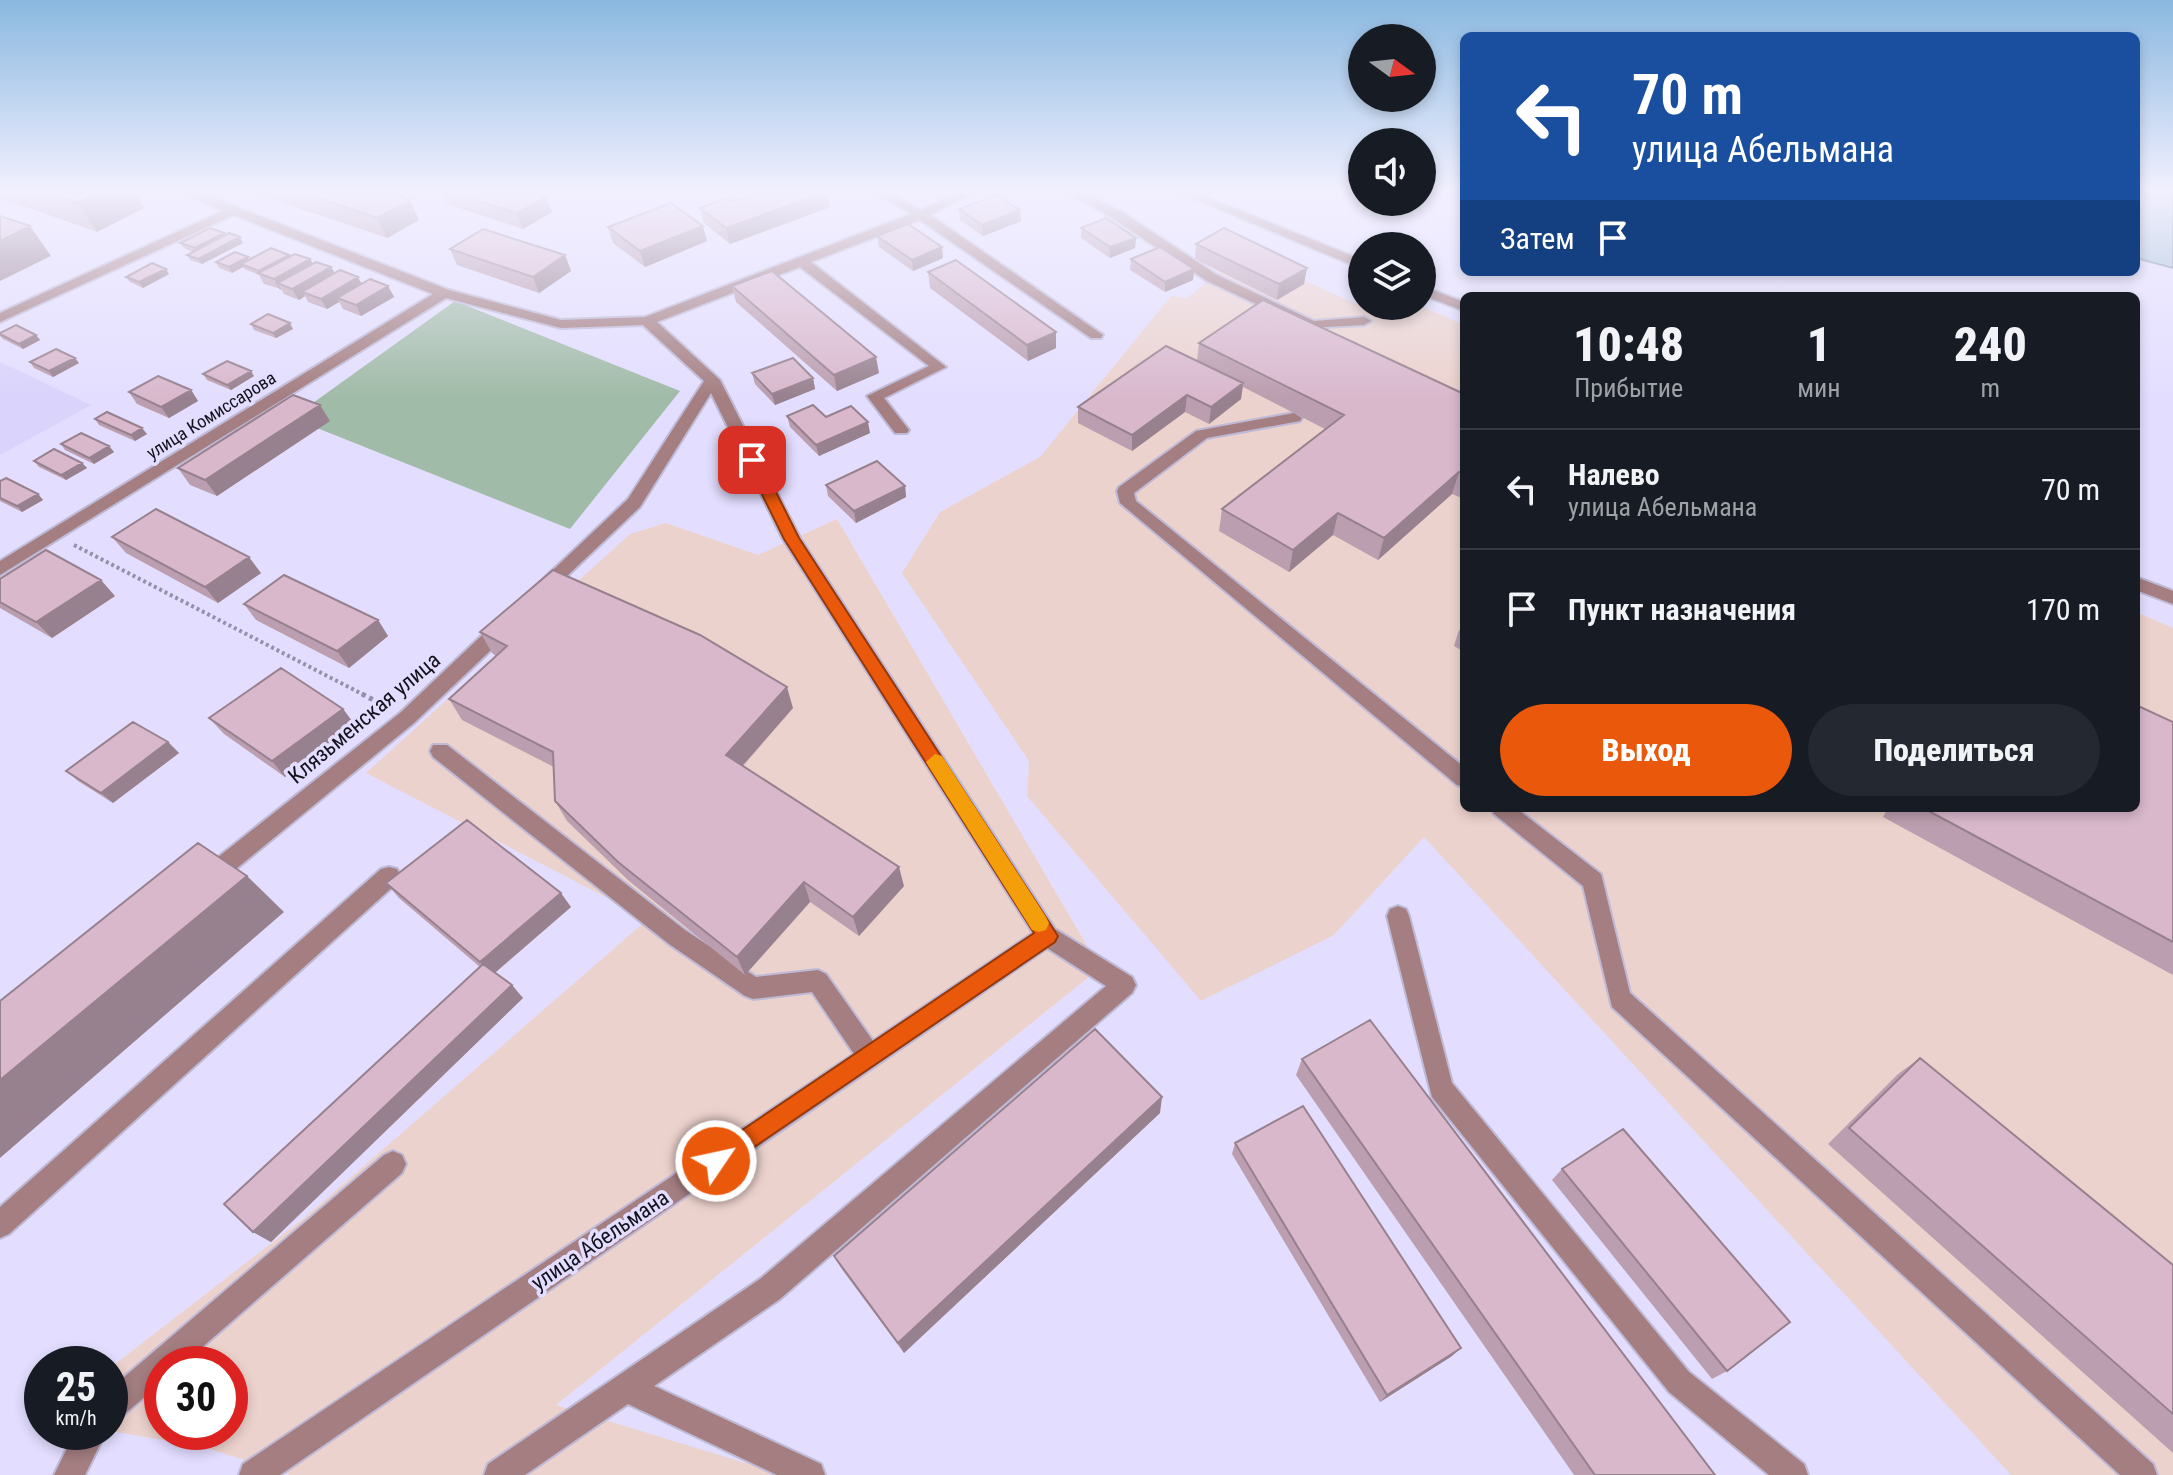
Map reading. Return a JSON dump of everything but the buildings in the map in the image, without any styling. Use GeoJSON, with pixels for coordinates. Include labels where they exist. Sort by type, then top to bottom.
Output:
{"type":"FeatureCollection","features":[{"type":"Feature","properties":{"kind":"street"},"geometry":{"type":"LineString","coordinates":[[0,318],[124,261]]}},
{"type":"Feature","properties":{"kind":"street"},"geometry":{"type":"LineString","coordinates":[[363,261],[444,293],[561,324],[647,321],[805,261]]}},
{"type":"Feature","properties":{"kind":"street"},"geometry":{"type":"LineString","coordinates":[[988,261],[1096,335]]}},
{"type":"Feature","properties":{"kind":"street"},"geometry":{"type":"LineString","coordinates":[[1186,261],[1212,278],[1312,325],[1364,321]]}},
{"type":"Feature","properties":{"kind":"street"},"geometry":{"type":"LineString","coordinates":[[802,262],[939,367],[875,396],[901,430]]}},
{"type":"Feature","properties":{"kind":"street","name":"улица Комиссарова"},"geometry":{"type":"LineString","coordinates":[[0,569],[444,293]]}},
{"type":"Feature","properties":{"kind":"street"},"geometry":{"type":"LineString","coordinates":[[1436,296],[1460,305]]}},
{"type":"Feature","properties":{"kind":"street"},"geometry":{"type":"LineString","coordinates":[[499,1475],[770,1289],[1124,985],[1047,936],[792,539],[712,380],[647,321]]}},
{"type":"Feature","properties":{"kind":"street","name":"Клязьменская улица"},"geometry":{"type":"LineString","coordinates":[[185,897],[407,718],[634,503],[712,380]]}},
{"type":"Feature","properties":{"kind":"street"},"geometry":{"type":"LineString","coordinates":[[1294,418],[1202,434],[1125,491],[1128,503],[1460,776]]}},
{"type":"Feature","properties":{"kind":"street"},"geometry":{"type":"LineString","coordinates":[[2140,585],[2173,598]]}},
{"type":"Feature","properties":{"kind":"street"},"geometry":{"type":"LineString","coordinates":[[440,751],[677,937],[753,988],[818,981],[870,1057]]}},
{"type":"Feature","properties":{"kind":"street"},"geometry":{"type":"LineString","coordinates":[[1506,812],[1593,881],[1620,999],[2142,1475]]}},
{"type":"Feature","properties":{"kind":"street"},"geometry":{"type":"LineString","coordinates":[[0,1225],[389,876]]}},
{"type":"Feature","properties":{"kind":"street"},"geometry":{"type":"LineString","coordinates":[[1398,916],[1441,1089],[1679,1382],[1793,1475]]}},
{"type":"Feature","properties":{"kind":"street","name":"улица Абельмана"},"geometry":{"type":"LineString","coordinates":[[254,1475],[1047,936]]}},
{"type":"Feature","properties":{"kind":"street"},"geometry":{"type":"LineString","coordinates":[[128,1392],[393,1164]]}},
{"type":"Feature","properties":{"kind":"street"},"geometry":{"type":"LineString","coordinates":[[626,1388],[810,1475]]}},
{"type":"Feature","properties":{"kind":"street"},"geometry":{"type":"LineString","coordinates":[[69,1475],[82,1450]]}},
{"type":"Feature","properties":{"kind":"path"},"geometry":{"type":"LineString","coordinates":[[56,535],[407,718]]}},
{"type":"Feature","properties":{"kind":"shaded area"},"geometry":{"type":"Polygon","coordinates":[[[1213,261],[1262,261],[1348,300],[1348,320],[1436,320],[1436,313],[1460,323],[1460,812],[2140,812],[2140,614],[2173,628],[2173,1475],[2011,1475],[1424,837],[1334,935],[1201,1001],[1027,796],[1029,761],[902,573],[940,512],[1040,457],[1171,296],[1187,298],[1219,272],[1206,265],[1213,261]]]}},
{"type":"Feature","properties":{"kind":"shaded area"},"geometry":{"type":"Polygon","coordinates":[[[0,362],[91,405],[0,455],[0,362]]]}},
{"type":"Feature","properties":{"kind":"shaded area"},"geometry":{"type":"Polygon","coordinates":[[[837,519],[1100,968],[556,1405],[784,1475],[291,1475],[213,1450],[248,1450],[248,1346],[144,1346],[144,1437],[128,1434],[128,1354],[304,1218],[648,919],[366,773],[630,534],[666,523],[758,555],[837,519]]]}},
{"type":"Feature","properties":{"kind":"green space"},"geometry":{"type":"Polygon","coordinates":[[[455,301],[680,391],[570,529],[292,418],[455,301]]]}},
{"type":"Feature","properties":{"kind":"water"},"geometry":{"type":"Polygon","coordinates":[[[2146,261],[2173,261],[2173,268],[2146,261]]]}},
{"type":"Feature","properties":{"kind":"slow traffic"},"geometry":{"type":"LineString","coordinates":[[935,762],[1039,923]]}},
{"type":"Feature","properties":{"kind":"route"},"geometry":{"type":"LineString","coordinates":[[716,1161],[1047,936],[792,539],[752,460]]}}]}
